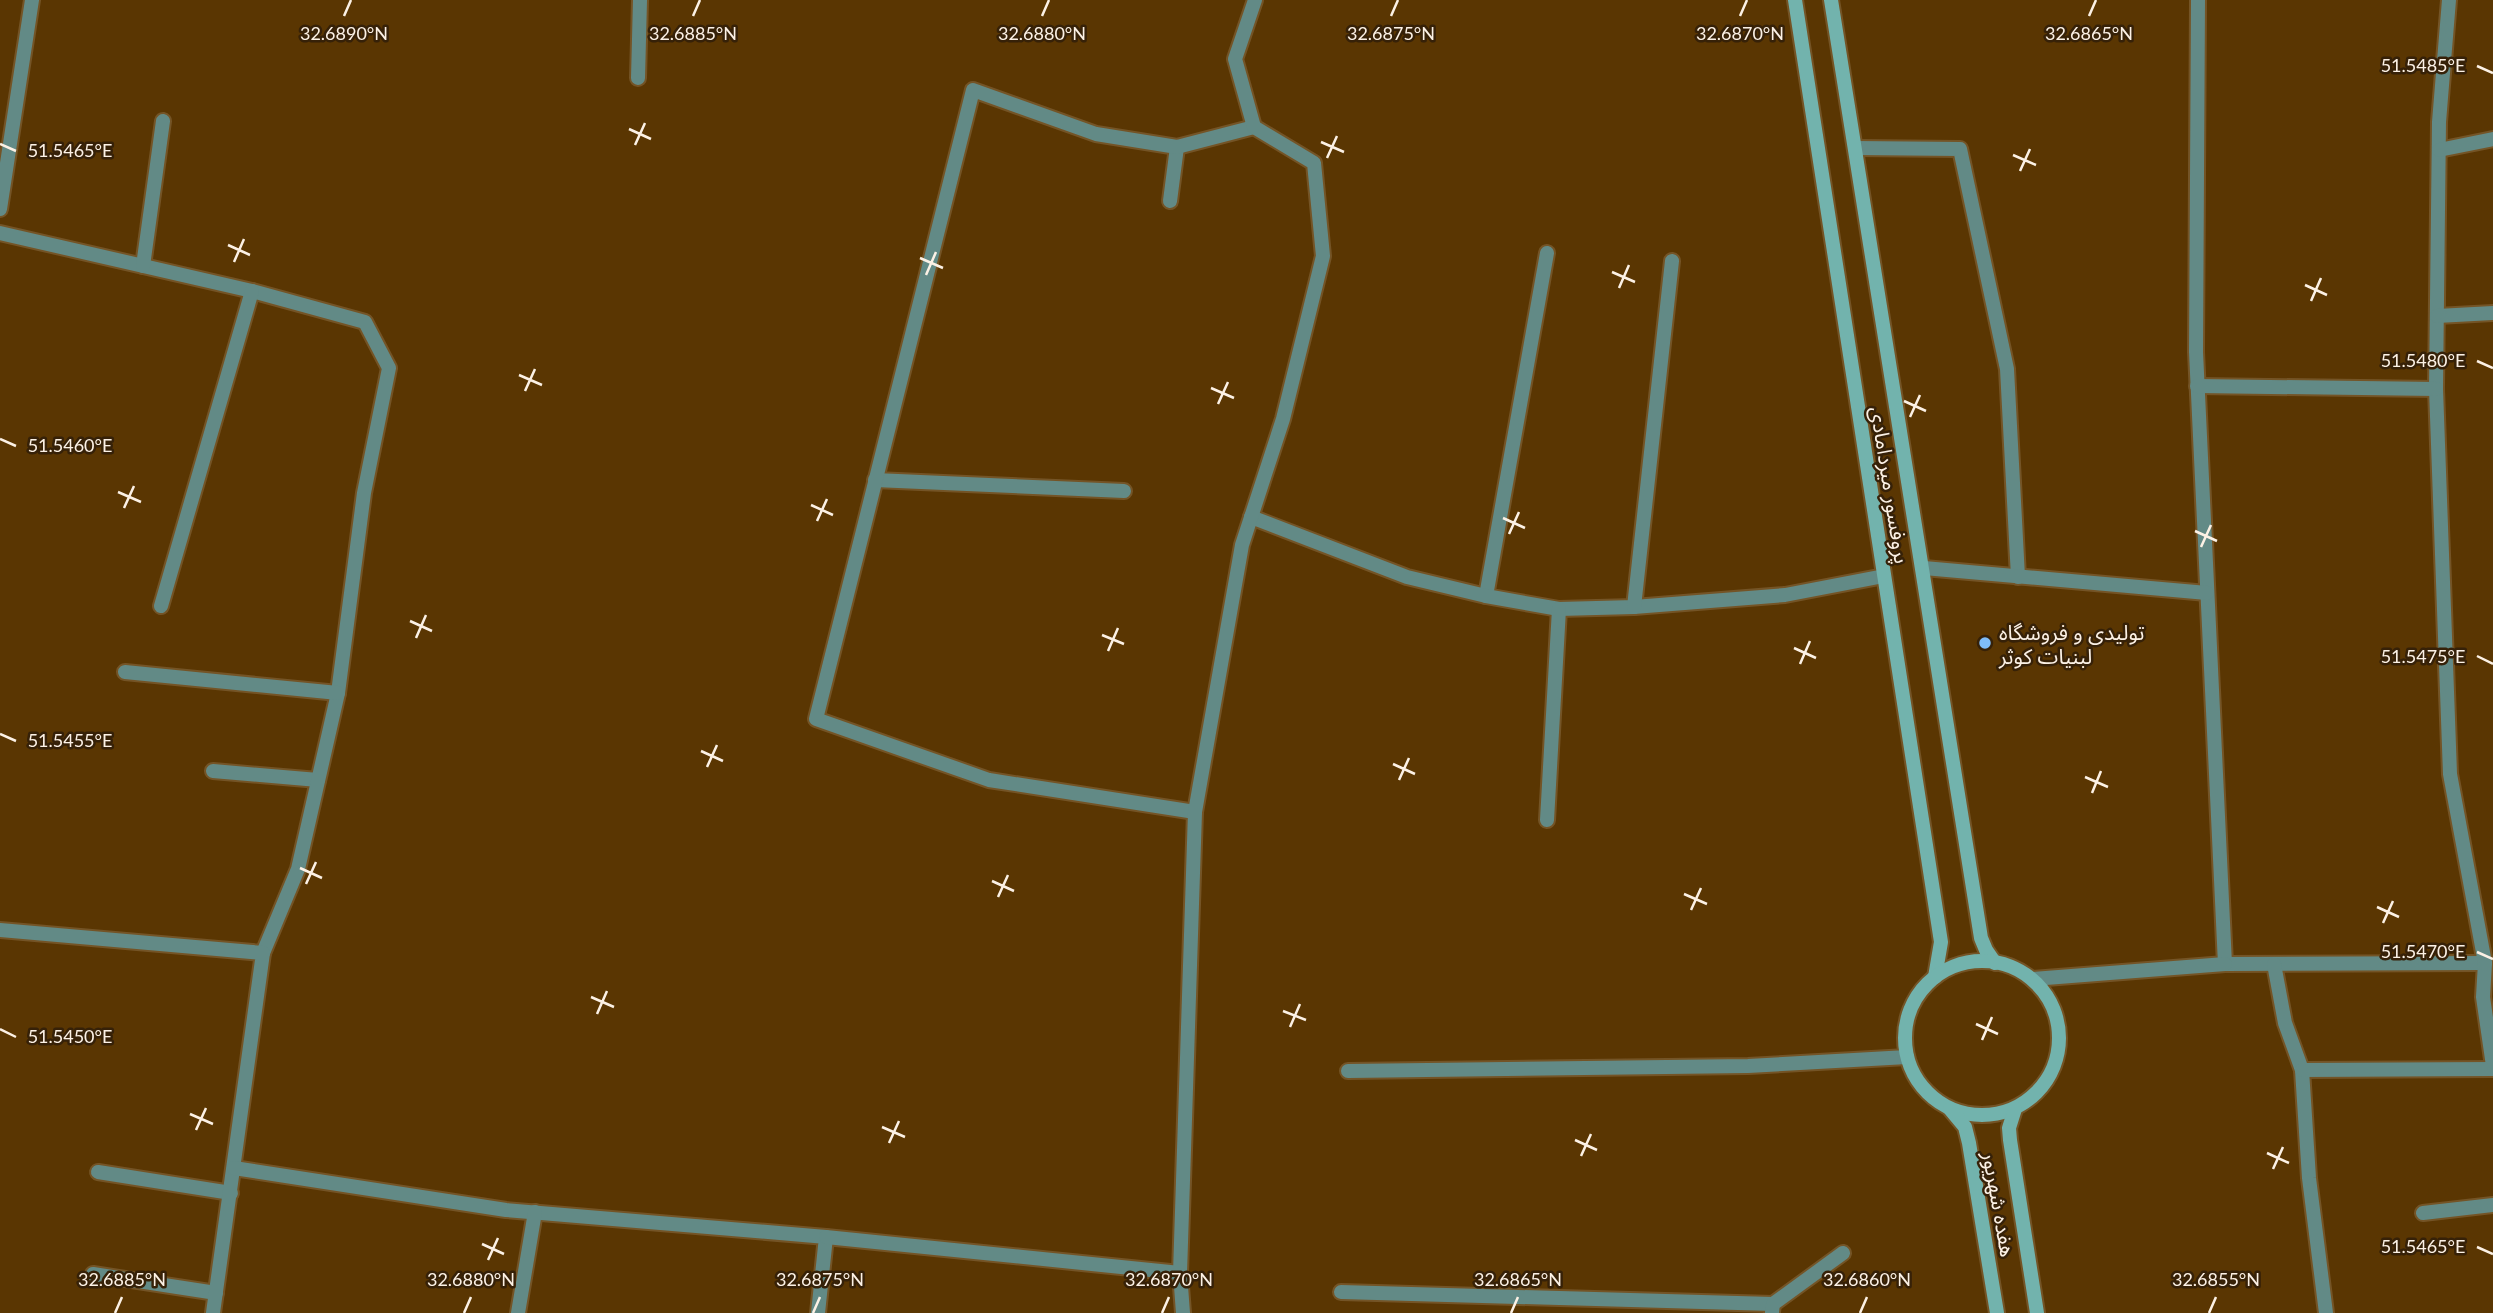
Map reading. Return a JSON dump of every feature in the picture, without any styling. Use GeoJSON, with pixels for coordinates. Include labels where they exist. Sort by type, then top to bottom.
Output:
{"type":"FeatureCollection","features":[{"type":"Feature","properties":{"kind":"main road","name":"پروفسور میردامادی"},"geometry":{"type":"LineString","coordinates":[[1795,0],[1941,943],[1935,977]]}},
{"type":"Feature","properties":{"kind":"main road","name":"پروفسور میردامادی"},"geometry":{"type":"LineString","coordinates":[[1831,0],[1981,937],[1995,963]]}},
{"type":"Feature","properties":{"kind":"main road"},"geometry":{"type":"LineString","coordinates":[[1960,963],[1995,963],[2011,966],[2032,979],[2049,999],[2057,1023],[2058,1049],[2051,1073],[2035,1094],[2015,1109],[1990,1116],[1965,1114],[1941,1105],[1922,1088],[1909,1066],[1904,1041],[1908,1016],[1919,993],[1935,977],[1960,963]]}},
{"type":"Feature","properties":{"kind":"main road","name":"هفده شهریور"},"geometry":{"type":"LineString","coordinates":[[1949,1108],[1965,1128],[1967,1135],[1997,1313]]}},
{"type":"Feature","properties":{"kind":"main road","name":"هفده شهریور"},"geometry":{"type":"LineString","coordinates":[[2015,1109],[2009,1128],[2010,1140],[2037,1313]]}},
{"type":"Feature","properties":{"kind":"street"},"geometry":{"type":"LineString","coordinates":[[0,209],[32,0]]}},
{"type":"Feature","properties":{"kind":"street"},"geometry":{"type":"LineString","coordinates":[[638,78],[640,0]]}},
{"type":"Feature","properties":{"kind":"street"},"geometry":{"type":"LineString","coordinates":[[1183,1313],[1180,1273],[1195,812],[1242,545],[1283,419],[1323,256],[1314,163],[1254,127],[1235,59],[1255,0]]}},
{"type":"Feature","properties":{"kind":"street"},"geometry":{"type":"LineString","coordinates":[[2198,0],[2197,386],[2225,964]]}},
{"type":"Feature","properties":{"kind":"street"},"geometry":{"type":"LineString","coordinates":[[2302,1069],[2493,1068],[2485,963],[2450,775],[2436,389],[2439,150],[2449,0]]}},
{"type":"Feature","properties":{"kind":"street"},"geometry":{"type":"LineString","coordinates":[[1195,812],[989,780],[816,719],[973,90],[1096,134],[1177,147],[1254,127]]}},
{"type":"Feature","properties":{"kind":"street"},"geometry":{"type":"LineString","coordinates":[[143,266],[163,121]]}},
{"type":"Feature","properties":{"kind":"street"},"geometry":{"type":"LineString","coordinates":[[2439,150],[2493,139]]}},
{"type":"Feature","properties":{"kind":"street"},"geometry":{"type":"LineString","coordinates":[[1170,201],[1177,147]]}},
{"type":"Feature","properties":{"kind":"street"},"geometry":{"type":"LineString","coordinates":[[1855,148],[1960,149],[2007,369],[2018,577]]}},
{"type":"Feature","properties":{"kind":"street"},"geometry":{"type":"LineString","coordinates":[[0,233],[252,291],[365,322],[389,368],[364,493],[338,693],[298,869],[263,953],[213,1313]]}},
{"type":"Feature","properties":{"kind":"street"},"geometry":{"type":"LineString","coordinates":[[1486,596],[1547,253]]}},
{"type":"Feature","properties":{"kind":"street"},"geometry":{"type":"LineString","coordinates":[[1634,607],[1672,261]]}},
{"type":"Feature","properties":{"kind":"street"},"geometry":{"type":"LineString","coordinates":[[161,606],[252,291]]}},
{"type":"Feature","properties":{"kind":"street"},"geometry":{"type":"LineString","coordinates":[[2437,316],[2493,313]]}},
{"type":"Feature","properties":{"kind":"street"},"geometry":{"type":"LineString","coordinates":[[2197,386],[2436,389]]}},
{"type":"Feature","properties":{"kind":"street"},"geometry":{"type":"LineString","coordinates":[[876,480],[1124,491]]}},
{"type":"Feature","properties":{"kind":"street"},"geometry":{"type":"LineString","coordinates":[[1251,517],[1407,578],[1559,609],[1634,607],[1785,595],[1884,576]]}},
{"type":"Feature","properties":{"kind":"street"},"geometry":{"type":"LineString","coordinates":[[1924,568],[2207,593]]}},
{"type":"Feature","properties":{"kind":"street"},"geometry":{"type":"LineString","coordinates":[[1547,820],[1559,609]]}},
{"type":"Feature","properties":{"kind":"street"},"geometry":{"type":"LineString","coordinates":[[125,672],[338,693]]}},
{"type":"Feature","properties":{"kind":"street"},"geometry":{"type":"LineString","coordinates":[[213,771],[318,780]]}},
{"type":"Feature","properties":{"kind":"street"},"geometry":{"type":"LineString","coordinates":[[0,930],[263,953]]}},
{"type":"Feature","properties":{"kind":"street"},"geometry":{"type":"LineString","coordinates":[[2032,979],[2225,964],[2485,963]]}},
{"type":"Feature","properties":{"kind":"street"},"geometry":{"type":"LineString","coordinates":[[2274,964],[2285,1023],[2302,1069],[2309,1178],[2326,1313]]}},
{"type":"Feature","properties":{"kind":"street"},"geometry":{"type":"LineString","coordinates":[[1348,1071],[1748,1066],[1907,1057]]}},
{"type":"Feature","properties":{"kind":"street"},"geometry":{"type":"LineString","coordinates":[[234,1168],[506,1210],[826,1237],[1180,1273]]}},
{"type":"Feature","properties":{"kind":"street"},"geometry":{"type":"LineString","coordinates":[[98,1171],[231,1193]]}},
{"type":"Feature","properties":{"kind":"street"},"geometry":{"type":"LineString","coordinates":[[2423,1213],[2493,1205]]}},
{"type":"Feature","properties":{"kind":"street"},"geometry":{"type":"LineString","coordinates":[[518,1313],[535,1212]]}},
{"type":"Feature","properties":{"kind":"street"},"geometry":{"type":"LineString","coordinates":[[818,1313],[826,1237]]}},
{"type":"Feature","properties":{"kind":"street"},"geometry":{"type":"LineString","coordinates":[[1341,1292],[1772,1309],[1843,1253]]}},
{"type":"Feature","properties":{"kind":"street"},"geometry":{"type":"LineString","coordinates":[[93,1274],[216,1293]]}},
{"type":"Feature","properties":{"kind":"place","name":"تولیدی و فروشگاه لبنیات کوثر"},"geometry":{"type":"Point","coordinates":[1985,643]}}]}
